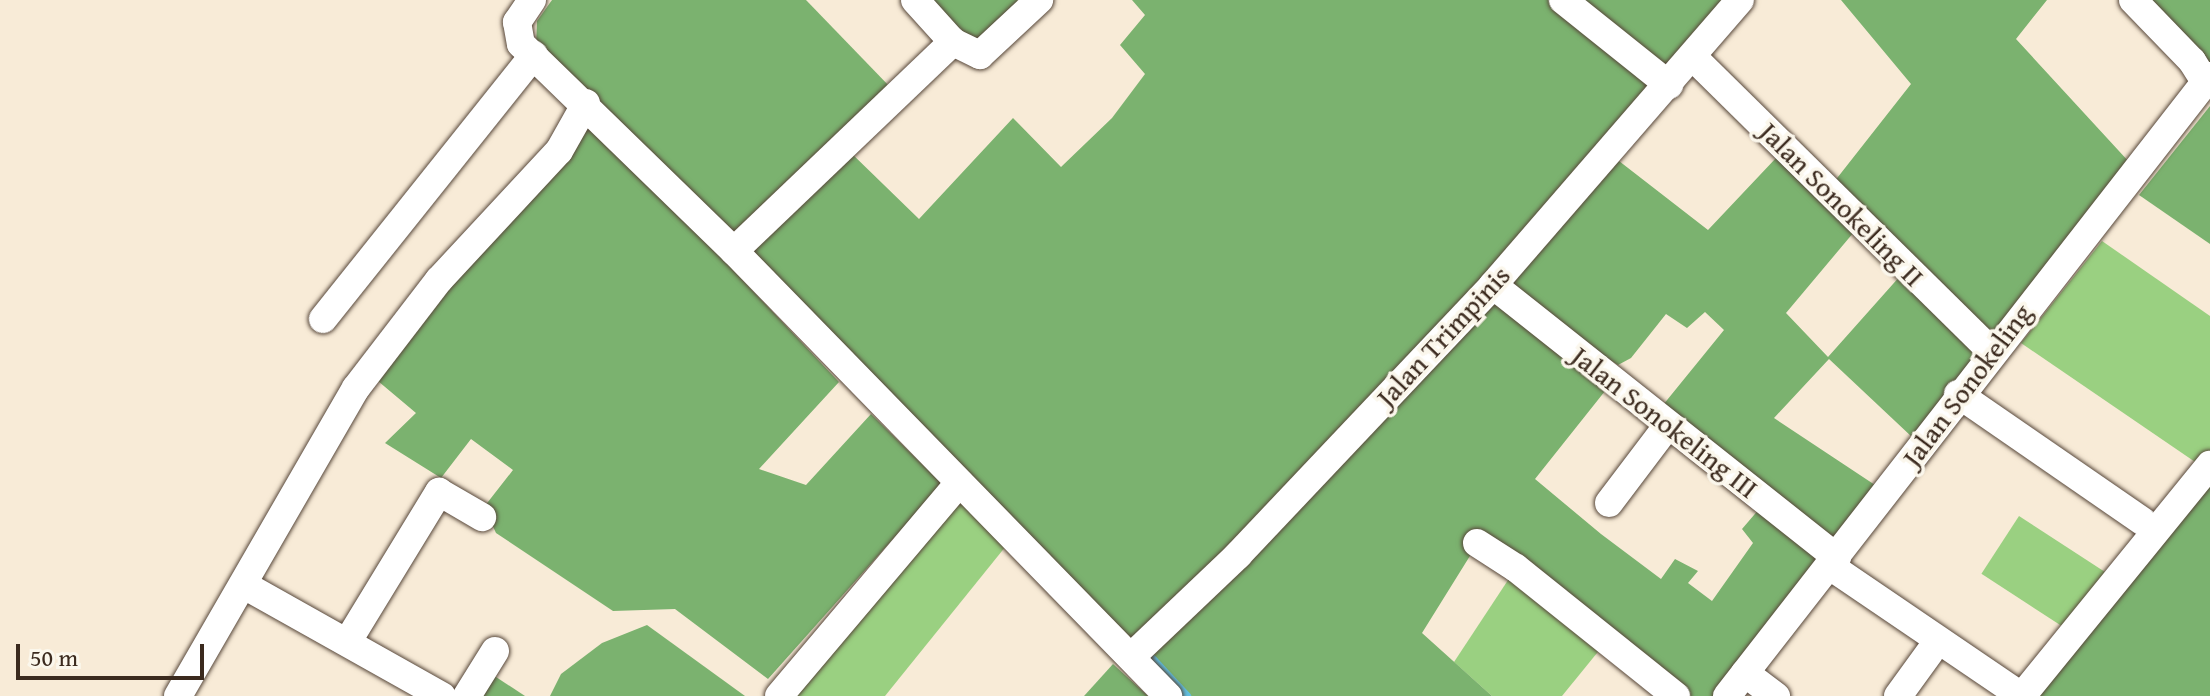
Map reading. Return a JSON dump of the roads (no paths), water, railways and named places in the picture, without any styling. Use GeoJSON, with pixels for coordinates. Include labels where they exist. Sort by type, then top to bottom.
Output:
{"type":"FeatureCollection","features":[{"type":"Feature","properties":{"kind":"street"},"geometry":{"type":"LineString","coordinates":[[532,0],[517,22],[517,33],[534,55],[734,251],[1168,696]]}},
{"type":"Feature","properties":{"kind":"street"},"geometry":{"type":"LineString","coordinates":[[915,0],[953,42],[973,54],[986,53],[1039,0]]}},
{"type":"Feature","properties":{"kind":"street"},"geometry":{"type":"LineString","coordinates":[[1563,0],[1669,85]]}},
{"type":"Feature","properties":{"kind":"street","name":"Jalan Trimpinis"},"geometry":{"type":"LineString","coordinates":[[1131,657],[1238,555],[1493,285],[1740,0]]}},
{"type":"Feature","properties":{"kind":"street"},"geometry":{"type":"LineString","coordinates":[[2133,0],[2207,79]]}},
{"type":"Feature","properties":{"kind":"street"},"geometry":{"type":"LineString","coordinates":[[734,251],[953,42]]}},
{"type":"Feature","properties":{"kind":"street"},"geometry":{"type":"LineString","coordinates":[[323,319],[534,55]]}},
{"type":"Feature","properties":{"kind":"street","name":"Jalan Sonokeling II"},"geometry":{"type":"LineString","coordinates":[[1693,57],[1991,351]]}},
{"type":"Feature","properties":{"kind":"street","name":"Jalan Sonokeling"},"geometry":{"type":"LineString","coordinates":[[1727,696],[1833,562],[1991,351],[2207,79]]}},
{"type":"Feature","properties":{"kind":"street"},"geometry":{"type":"LineString","coordinates":[[178,696],[356,388],[439,280],[559,151],[586,103]]}},
{"type":"Feature","properties":{"kind":"street","name":"Jalan Sonokeling III"},"geometry":{"type":"LineString","coordinates":[[1493,285],[1833,562],[2022,696]]}},
{"type":"Feature","properties":{"kind":"street"},"geometry":{"type":"LineString","coordinates":[[1958,394],[2142,521]]}},
{"type":"Feature","properties":{"kind":"street"},"geometry":{"type":"LineString","coordinates":[[1609,503],[1668,425]]}},
{"type":"Feature","properties":{"kind":"street"},"geometry":{"type":"LineString","coordinates":[[2022,696],[2210,465]]}},
{"type":"Feature","properties":{"kind":"street"},"geometry":{"type":"LineString","coordinates":[[779,696],[959,483]]}},
{"type":"Feature","properties":{"kind":"street"},"geometry":{"type":"LineString","coordinates":[[348,641],[439,492],[482,517]]}},
{"type":"Feature","properties":{"kind":"street"},"geometry":{"type":"LineString","coordinates":[[1477,543],[1516,568],[1676,696]]}},
{"type":"Feature","properties":{"kind":"street"},"geometry":{"type":"LineString","coordinates":[[244,585],[442,696]]}},
{"type":"Feature","properties":{"kind":"street"},"geometry":{"type":"LineString","coordinates":[[467,696],[495,651]]}},
{"type":"Feature","properties":{"kind":"street"},"geometry":{"type":"LineString","coordinates":[[1898,696],[1930,652]]}},
{"type":"Feature","properties":{"kind":"street"},"geometry":{"type":"LineString","coordinates":[[1745,673],[1776,696]]}},
{"type":"Feature","properties":{"kind":"waterway"},"geometry":{"type":"LineString","coordinates":[[1147,653],[1187,696]]}}]}
